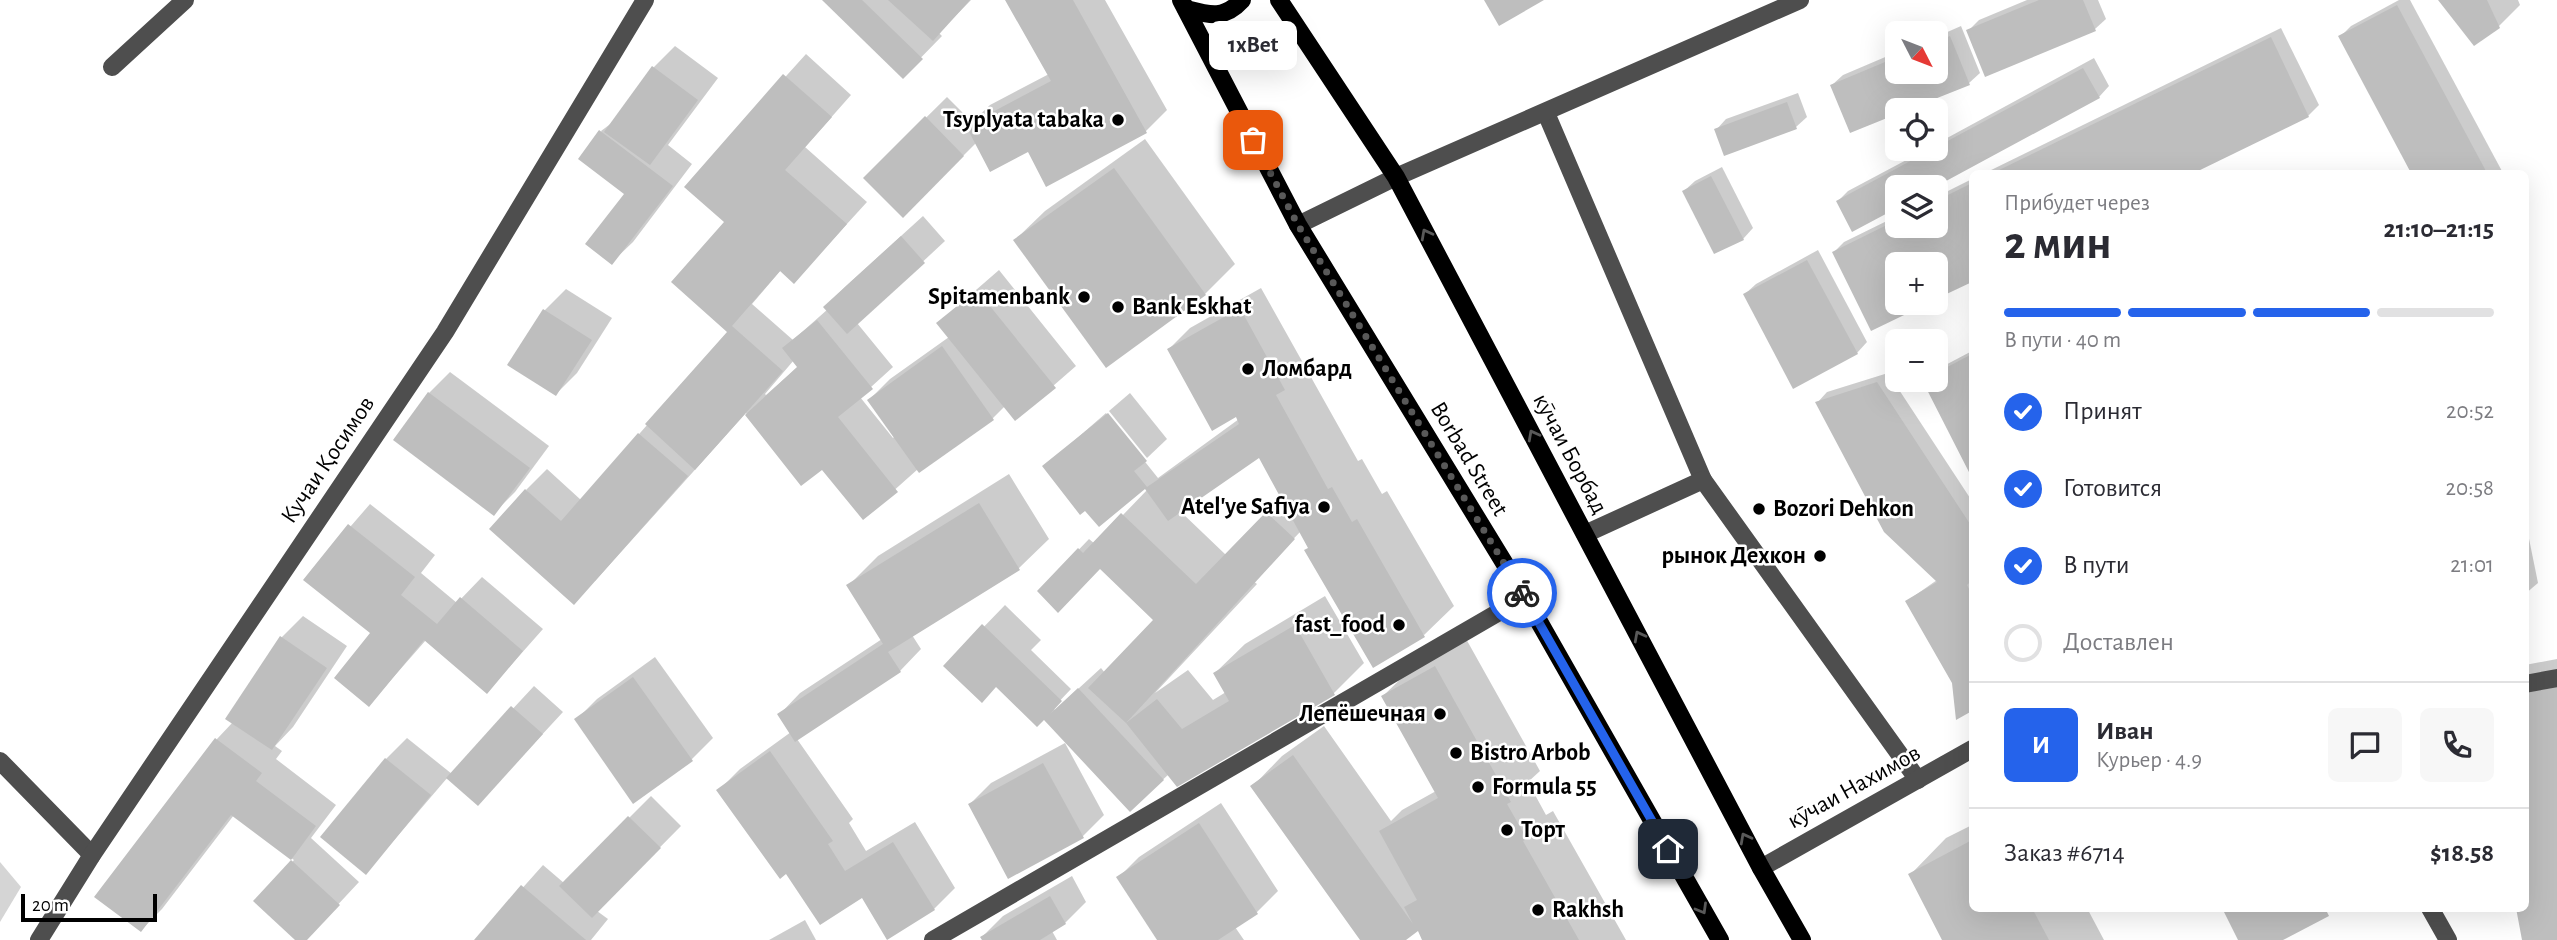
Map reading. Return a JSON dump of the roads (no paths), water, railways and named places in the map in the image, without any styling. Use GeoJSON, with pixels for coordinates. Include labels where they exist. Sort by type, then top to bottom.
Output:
{"type":"FeatureCollection","features":[{"type":"Feature","properties":{"kind":"main road"},"geometry":{"type":"LineString","coordinates":[[1183,4],[1218,16],[1234,9],[1242,0]]}},
{"type":"Feature","properties":{"kind":"main road","name":"кӯчаи Борбад"},"geometry":{"type":"LineString","coordinates":[[1279,0],[1396,177],[1761,868],[1802,940]]}},
{"type":"Feature","properties":{"kind":"main road","name":"Borbad Street"},"geometry":{"type":"LineString","coordinates":[[1183,4],[1298,225],[1525,597],[1720,940]]}},
{"type":"Feature","properties":{"kind":"street"},"geometry":{"type":"LineString","coordinates":[[112,66],[185,0]]}},
{"type":"Feature","properties":{"kind":"street","name":"Кучаи Қосимов"},"geometry":{"type":"LineString","coordinates":[[39,940],[92,855],[444,332],[645,0]]}},
{"type":"Feature","properties":{"kind":"street"},"geometry":{"type":"LineString","coordinates":[[1298,225],[1396,177],[1800,0]]}},
{"type":"Feature","properties":{"kind":"street"},"geometry":{"type":"LineString","coordinates":[[1546,113],[1703,480],[1917,780]]}},
{"type":"Feature","properties":{"kind":"street"},"geometry":{"type":"LineString","coordinates":[[1585,534],[1703,480]]}},
{"type":"Feature","properties":{"kind":"street"},"geometry":{"type":"LineString","coordinates":[[933,940],[1525,597]]}},
{"type":"Feature","properties":{"kind":"street"},"geometry":{"type":"LineString","coordinates":[[2529,683],[2557,678]]}},
{"type":"Feature","properties":{"kind":"street","name":"кӯчаи Нахимов"},"geometry":{"type":"LineString","coordinates":[[1761,868],[1969,751]]}},
{"type":"Feature","properties":{"kind":"street"},"geometry":{"type":"LineString","coordinates":[[0,761],[92,855]]}},
{"type":"Feature","properties":{"kind":"street"},"geometry":{"type":"LineString","coordinates":[[2432,912],[2448,940]]}},
{"type":"Feature","properties":{"kind":"place","name":"Tsyplyata tabaka"},"geometry":{"type":"Point","coordinates":[1118,120]}},
{"type":"Feature","properties":{"kind":"place","name":"1xBet"},"geometry":{"type":"Point","coordinates":[1253,140]}},
{"type":"Feature","properties":{"kind":"place","name":"Spitamenbank"},"geometry":{"type":"Point","coordinates":[1084,297]}},
{"type":"Feature","properties":{"kind":"place","name":"Bank Eskhat"},"geometry":{"type":"Point","coordinates":[1118,307]}},
{"type":"Feature","properties":{"kind":"place","name":"Ломбард"},"geometry":{"type":"Point","coordinates":[1248,369]}},
{"type":"Feature","properties":{"kind":"place","name":"Atel'ye Safiya"},"geometry":{"type":"Point","coordinates":[1324,507]}},
{"type":"Feature","properties":{"kind":"place","name":"Bozori Dehkon"},"geometry":{"type":"Point","coordinates":[1759,509]}},
{"type":"Feature","properties":{"kind":"place","name":"рынок Дехкон"},"geometry":{"type":"Point","coordinates":[1820,556]}},
{"type":"Feature","properties":{"kind":"place","name":"fast_food"},"geometry":{"type":"Point","coordinates":[1399,625]}},
{"type":"Feature","properties":{"kind":"place","name":"Лепёшечная"},"geometry":{"type":"Point","coordinates":[1440,714]}},
{"type":"Feature","properties":{"kind":"place","name":"Bistro Arbob"},"geometry":{"type":"Point","coordinates":[1456,753]}},
{"type":"Feature","properties":{"kind":"place","name":"Formula 55"},"geometry":{"type":"Point","coordinates":[1478,787]}},
{"type":"Feature","properties":{"kind":"place","name":"Торт"},"geometry":{"type":"Point","coordinates":[1507,830]}},
{"type":"Feature","properties":{"kind":"place","name":"Rakhsh"},"geometry":{"type":"Point","coordinates":[1538,910]}}]}
